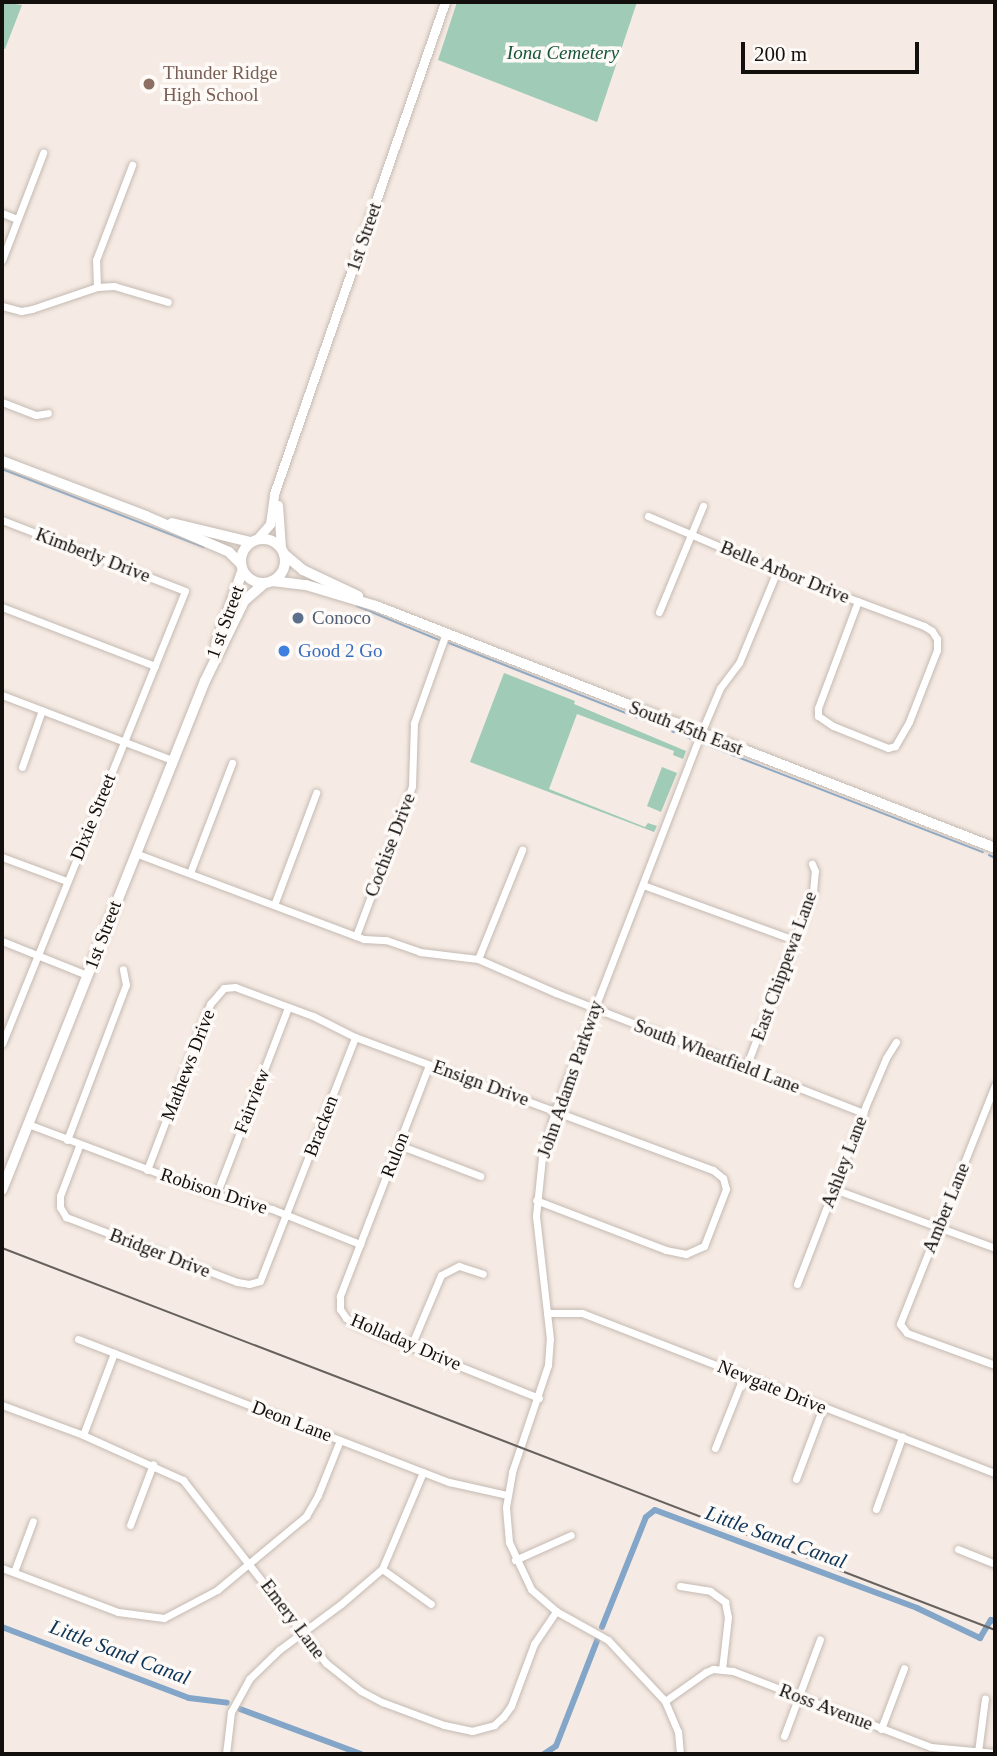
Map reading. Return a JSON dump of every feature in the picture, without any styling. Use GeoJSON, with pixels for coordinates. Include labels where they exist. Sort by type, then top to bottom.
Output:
{"type":"FeatureCollection","features":[{"type":"Feature","properties":{"kind":"main road"},"geometry":{"type":"LineString","coordinates":[[2,461],[146,516],[229,552],[251,580],[268,582],[283,571],[283,551],[271,540],[254,540],[146,516]]}},
{"type":"Feature","properties":{"kind":"main road"},"geometry":{"type":"LineString","coordinates":[[241,568],[241,554],[254,540]]}},
{"type":"Feature","properties":{"kind":"main road","name":"South 45th East"},"geometry":{"type":"LineString","coordinates":[[283,551],[303,570],[376,606]]}},
{"type":"Feature","properties":{"kind":"main road","name":"1 st Street"},"geometry":{"type":"LineString","coordinates":[[205,681],[224,616],[237,592],[241,568]]}},
{"type":"Feature","properties":{"kind":"main road","name":"South 45th East"},"geometry":{"type":"LineString","coordinates":[[268,582],[306,585],[376,606],[995,849]]}},
{"type":"Feature","properties":{"kind":"main road","name":"1 st Street"},"geometry":{"type":"LineString","coordinates":[[205,681],[247,597],[268,582]]}},
{"type":"Feature","properties":{"kind":"main road","name":"1st Street"},"geometry":{"type":"LineString","coordinates":[[2,1189],[205,681]]}},
{"type":"Feature","properties":{"kind":"street","name":"1st Street"},"geometry":{"type":"LineString","coordinates":[[254,540],[270,524],[274,494],[445,2]]}},
{"type":"Feature","properties":{"kind":"street"},"geometry":{"type":"LineString","coordinates":[[2,260],[43,153]]}},
{"type":"Feature","properties":{"kind":"street"},"geometry":{"type":"LineString","coordinates":[[97,288],[96,260],[132,165]]}},
{"type":"Feature","properties":{"kind":"street"},"geometry":{"type":"LineString","coordinates":[[2,213],[17,219]]}},
{"type":"Feature","properties":{"kind":"street"},"geometry":{"type":"LineString","coordinates":[[2,306],[21,311],[32,309],[97,288],[126,288],[169,302]]}},
{"type":"Feature","properties":{"kind":"street"},"geometry":{"type":"LineString","coordinates":[[2,402],[36,415],[48,412]]}},
{"type":"Feature","properties":{"kind":"street","name":"1st Street"},"geometry":{"type":"LineString","coordinates":[[283,472],[277,516],[283,551]]}},
{"type":"Feature","properties":{"kind":"street"},"geometry":{"type":"LineString","coordinates":[[659,612],[703,506]]}},
{"type":"Feature","properties":{"kind":"street","name":"Belle Arbor Drive"},"geometry":{"type":"LineString","coordinates":[[648,516],[777,571],[858,601],[924,626],[937,639],[937,650],[902,738],[895,746],[887,748],[823,722],[818,716],[818,708],[858,601]]}},
{"type":"Feature","properties":{"kind":"street","name":"Kimberly Drive"},"geometry":{"type":"LineString","coordinates":[[2,520],[185,591]]}},
{"type":"Feature","properties":{"kind":"street","name":"John Adams Parkway"},"geometry":{"type":"LineString","coordinates":[[680,1754],[678,1732],[665,1701],[608,1640],[556,1611],[531,1588],[515,1560],[507,1529],[507,1495],[512,1472],[548,1365],[550,1339],[537,1239],[536,1200],[537,1177],[555,1111],[701,733],[720,688],[738,663],[777,571]]}},
{"type":"Feature","properties":{"kind":"street","name":"Dixie Street"},"geometry":{"type":"LineString","coordinates":[[2,1043],[5,1027],[38,955],[185,591]]}},
{"type":"Feature","properties":{"kind":"street"},"geometry":{"type":"LineString","coordinates":[[2,607],[155,666]]}},
{"type":"Feature","properties":{"kind":"street","name":"Cochise Drive"},"geometry":{"type":"LineString","coordinates":[[356,936],[412,786],[414,723],[446,633]]}},
{"type":"Feature","properties":{"kind":"street"},"geometry":{"type":"LineString","coordinates":[[2,695],[172,760]]}},
{"type":"Feature","properties":{"kind":"street"},"geometry":{"type":"LineString","coordinates":[[22,767],[42,710]]}},
{"type":"Feature","properties":{"kind":"street"},"geometry":{"type":"LineString","coordinates":[[190,873],[232,763]]}},
{"type":"Feature","properties":{"kind":"street"},"geometry":{"type":"LineString","coordinates":[[274,905],[316,793]]}},
{"type":"Feature","properties":{"kind":"street"},"geometry":{"type":"LineString","coordinates":[[478,959],[522,850]]}},
{"type":"Feature","properties":{"kind":"street","name":"South Wheatfield Lane"},"geometry":{"type":"LineString","coordinates":[[135,853],[356,936],[386,940],[420,952],[478,959],[594,1009],[863,1113]]}},
{"type":"Feature","properties":{"kind":"street"},"geometry":{"type":"LineString","coordinates":[[2,857],[67,881]]}},
{"type":"Feature","properties":{"kind":"street","name":"East Chippewa Lane"},"geometry":{"type":"LineString","coordinates":[[746,1066],[813,892],[815,871],[812,864]]}},
{"type":"Feature","properties":{"kind":"street"},"geometry":{"type":"LineString","coordinates":[[643,885],[794,940]]}},
{"type":"Feature","properties":{"kind":"street"},"geometry":{"type":"LineString","coordinates":[[2,941],[87,975]]}},
{"type":"Feature","properties":{"kind":"street"},"geometry":{"type":"LineString","coordinates":[[67,1140],[126,985],[123,969]]}},
{"type":"Feature","properties":{"kind":"street","name":"Mathews Drive"},"geometry":{"type":"LineString","coordinates":[[147,1170],[210,1004],[224,988],[250,992]]}},
{"type":"Feature","properties":{"kind":"street","name":"Ensign Drive"},"geometry":{"type":"LineString","coordinates":[[250,992],[355,1037],[713,1170],[723,1178],[726,1189],[725,1198],[704,1246],[686,1254],[666,1250],[536,1200]]}},
{"type":"Feature","properties":{"kind":"street","name":"Fairview"},"geometry":{"type":"LineString","coordinates":[[216,1195],[288,1007]]}},
{"type":"Feature","properties":{"kind":"street","name":"Bracken"},"geometry":{"type":"LineString","coordinates":[[287,1216],[355,1037]]}},
{"type":"Feature","properties":{"kind":"street","name":"Ashley Lane"},"geometry":{"type":"LineString","coordinates":[[797,1284],[863,1113],[886,1058],[896,1042]]}},
{"type":"Feature","properties":{"kind":"street","name":"Rulon"},"geometry":{"type":"LineString","coordinates":[[360,1244],[429,1065]]}},
{"type":"Feature","properties":{"kind":"street","name":"Amber Lane"},"geometry":{"type":"LineString","coordinates":[[995,1085],[900,1324],[903,1331],[995,1365]]}},
{"type":"Feature","properties":{"kind":"street","name":"Robison Drive"},"geometry":{"type":"LineString","coordinates":[[28,1125],[79,1146],[216,1195],[287,1216],[360,1244]]}},
{"type":"Feature","properties":{"kind":"street"},"geometry":{"type":"LineString","coordinates":[[399,1145],[480,1176]]}},
{"type":"Feature","properties":{"kind":"street","name":"Bridger Drive"},"geometry":{"type":"LineString","coordinates":[[79,1146],[60,1196],[60,1207],[66,1217],[237,1282],[249,1284],[260,1281],[287,1216]]}},
{"type":"Feature","properties":{"kind":"street"},"geometry":{"type":"LineString","coordinates":[[834,1189],[995,1248]]}},
{"type":"Feature","properties":{"kind":"street","name":"Holladay Drive"},"geometry":{"type":"LineString","coordinates":[[360,1244],[340,1296],[340,1309],[346,1318],[356,1325],[539,1398]]}},
{"type":"Feature","properties":{"kind":"street"},"geometry":{"type":"LineString","coordinates":[[411,1346],[441,1275],[459,1266],[483,1274]]}},
{"type":"Feature","properties":{"kind":"street","name":"Newgate Drive"},"geometry":{"type":"LineString","coordinates":[[547,1313],[582,1313],[995,1472]]}},
{"type":"Feature","properties":{"kind":"street","name":"Deon Lane"},"geometry":{"type":"LineString","coordinates":[[78,1339],[423,1472],[464,1486],[507,1495]]}},
{"type":"Feature","properties":{"kind":"street"},"geometry":{"type":"LineString","coordinates":[[83,1435],[114,1353]]}},
{"type":"Feature","properties":{"kind":"street"},"geometry":{"type":"LineString","coordinates":[[715,1448],[744,1375]]}},
{"type":"Feature","properties":{"kind":"street","name":"Emery Lane"},"geometry":{"type":"LineString","coordinates":[[2,1405],[153,1464],[183,1480],[250,1562],[326,1663],[361,1691],[444,1725],[472,1731],[494,1725],[511,1706],[534,1644],[556,1611]]}},
{"type":"Feature","properties":{"kind":"street"},"geometry":{"type":"LineString","coordinates":[[796,1479],[823,1407]]}},
{"type":"Feature","properties":{"kind":"street"},"geometry":{"type":"LineString","coordinates":[[876,1508],[902,1437]]}},
{"type":"Feature","properties":{"kind":"street"},"geometry":{"type":"LineString","coordinates":[[2,1568],[118,1612],[164,1618],[217,1590],[306,1516],[318,1495],[340,1440]]}},
{"type":"Feature","properties":{"kind":"street"},"geometry":{"type":"LineString","coordinates":[[130,1525],[153,1464]]}},
{"type":"Feature","properties":{"kind":"street"},"geometry":{"type":"LineString","coordinates":[[226,1754],[232,1712],[249,1679],[382,1569],[423,1472]]}},
{"type":"Feature","properties":{"kind":"street"},"geometry":{"type":"LineString","coordinates":[[14,1573],[33,1521]]}},
{"type":"Feature","properties":{"kind":"street"},"geometry":{"type":"LineString","coordinates":[[515,1560],[571,1535]]}},
{"type":"Feature","properties":{"kind":"street"},"geometry":{"type":"LineString","coordinates":[[958,1549],[995,1564]]}},
{"type":"Feature","properties":{"kind":"street"},"geometry":{"type":"LineString","coordinates":[[382,1569],[431,1605]]}},
{"type":"Feature","properties":{"kind":"street"},"geometry":{"type":"LineString","coordinates":[[665,1701],[706,1672],[722,1670],[728,1618],[725,1602],[709,1591],[680,1586]]}},
{"type":"Feature","properties":{"kind":"street"},"geometry":{"type":"LineString","coordinates":[[784,1736],[820,1639]]}},
{"type":"Feature","properties":{"kind":"street"},"geometry":{"type":"LineString","coordinates":[[881,1729],[904,1668]]}},
{"type":"Feature","properties":{"kind":"street","name":"Ross Avenue"},"geometry":{"type":"LineString","coordinates":[[722,1670],[944,1751],[995,1753]]}},
{"type":"Feature","properties":{"kind":"street"},"geometry":{"type":"LineString","coordinates":[[978,1752],[980,1718],[985,1698]]}},
{"type":"Feature","properties":{"kind":"green space"},"geometry":{"type":"Polygon","coordinates":[[[2,2],[22,5],[5,49],[2,48],[2,2]]]}},
{"type":"Feature","properties":{"kind":"green space","name":"Iona Cemetery"},"geometry":{"type":"Polygon","coordinates":[[[457,2],[637,2],[597,122],[438,60],[457,2]]]}},
{"type":"Feature","properties":{"kind":"green space"},"geometry":{"type":"Polygon","coordinates":[[[504,673],[575,701],[574,704],[686,751],[683,759],[673,755],[674,751],[577,714],[549,789],[645,827],[648,823],[657,826],[654,832],[470,762],[504,673]]]}},
{"type":"Feature","properties":{"kind":"green space"},"geometry":{"type":"Polygon","coordinates":[[[662,767],[677,773],[661,812],[647,806],[662,767]]]}},
{"type":"Feature","properties":{"kind":"waterway"},"geometry":{"type":"LineString","coordinates":[[2,469],[203,547]]}},
{"type":"Feature","properties":{"kind":"waterway"},"geometry":{"type":"LineString","coordinates":[[357,606],[439,640]]}},
{"type":"Feature","properties":{"kind":"waterway"},"geometry":{"type":"LineString","coordinates":[[449,643],[692,739]]}},
{"type":"Feature","properties":{"kind":"waterway"},"geometry":{"type":"LineString","coordinates":[[704,744],[983,852]]}},
{"type":"Feature","properties":{"kind":"waterway"},"geometry":{"type":"LineString","coordinates":[[989,855],[995,858]]}},
{"type":"Feature","properties":{"kind":"waterway","name":"Little Sand Canal"},"geometry":{"type":"LineString","coordinates":[[602,1627],[646,1517],[655,1510],[917,1608],[980,1638],[991,1620],[995,1621]]}},
{"type":"Feature","properties":{"kind":"waterway","name":"Little Sand Canal"},"geometry":{"type":"LineString","coordinates":[[2,1627],[189,1698],[227,1703]]}},
{"type":"Feature","properties":{"kind":"waterway","name":"Little Sand Canal"},"geometry":{"type":"LineString","coordinates":[[544,1754],[556,1746],[598,1638]]}},
{"type":"Feature","properties":{"kind":"waterway","name":"Little Sand Canal"},"geometry":{"type":"LineString","coordinates":[[240,1709],[361,1754]]}},
{"type":"Feature","properties":{"kind":"railway"},"geometry":{"type":"LineString","coordinates":[[2,1248],[995,1630]]}},
{"type":"Feature","properties":{"kind":"place","name":"Thunder Ridge High School"},"geometry":{"type":"Point","coordinates":[149,84]}},
{"type":"Feature","properties":{"kind":"place","name":"Conoco"},"geometry":{"type":"Point","coordinates":[298,618]}},
{"type":"Feature","properties":{"kind":"place","name":"Good 2 Go"},"geometry":{"type":"Point","coordinates":[284,651]}}]}
